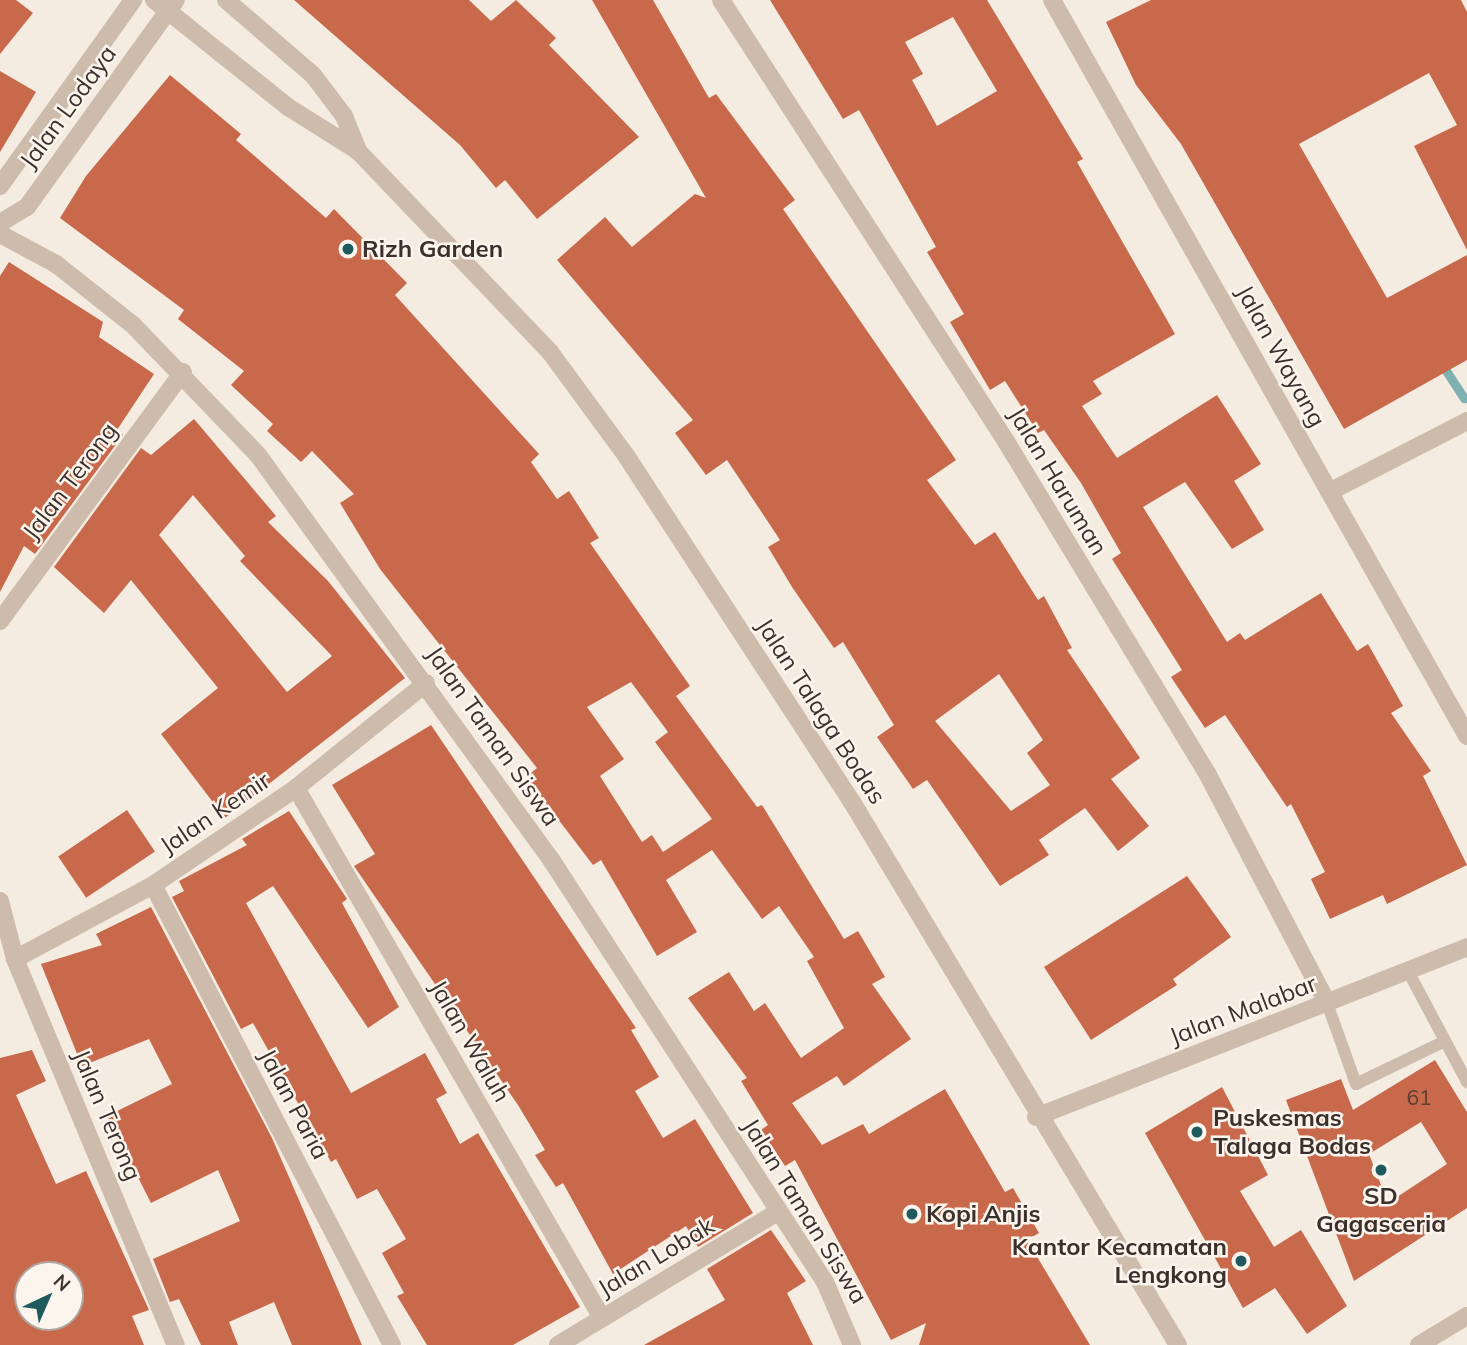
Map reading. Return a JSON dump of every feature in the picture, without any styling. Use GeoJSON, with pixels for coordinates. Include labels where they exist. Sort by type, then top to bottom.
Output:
{"type":"FeatureCollection","features":[{"type":"Feature","properties":{"kind":"street","name":"Jalan Lodaya"},"geometry":{"type":"LineString","coordinates":[[0,186],[133,0]]}},
{"type":"Feature","properties":{"kind":"street","name":"Jalan Talaga Bodas"},"geometry":{"type":"LineString","coordinates":[[226,0],[313,75],[344,116],[358,151]]}},
{"type":"Feature","properties":{"kind":"street","name":"Jalan Haruman"},"geometry":{"type":"LineString","coordinates":[[721,0],[1007,443],[1207,773],[1327,1003]]}},
{"type":"Feature","properties":{"kind":"street","name":"Jalan Wayang"},"geometry":{"type":"LineString","coordinates":[[1059,2],[1467,736]]}},
{"type":"Feature","properties":{"kind":"street","name":"Jalan Lodaya"},"geometry":{"type":"LineString","coordinates":[[0,223],[27,206],[166,4]]}},
{"type":"Feature","properties":{"kind":"street","name":"Jalan Talaga Bodas"},"geometry":{"type":"LineString","coordinates":[[166,4],[288,107],[358,151],[508,303],[626,457],[852,802],[1036,1117],[1178,1345]]}},
{"type":"Feature","properties":{"kind":"street","name":"Jalan Taman Siswa"},"geometry":{"type":"LineString","coordinates":[[0,234],[56,264],[183,372],[258,455],[426,683],[552,861],[843,1313],[852,1345]]}},
{"type":"Feature","properties":{"kind":"street","name":"Jalan Terong"},"geometry":{"type":"LineString","coordinates":[[0,621],[183,372]]}},
{"type":"Feature","properties":{"kind":"street"},"geometry":{"type":"LineString","coordinates":[[1329,492],[1467,421]]}},
{"type":"Feature","properties":{"kind":"street","name":"Jalan Kemir"},"geometry":{"type":"LineString","coordinates":[[16,959],[153,885],[296,788],[426,683]]}},
{"type":"Feature","properties":{"kind":"street","name":"Jalan Waluh"},"geometry":{"type":"LineString","coordinates":[[296,788],[602,1318]]}},
{"type":"Feature","properties":{"kind":"street","name":"Jalan Paria"},"geometry":{"type":"LineString","coordinates":[[153,885],[392,1345]]}},
{"type":"Feature","properties":{"kind":"street","name":"Jalan Terong"},"geometry":{"type":"LineString","coordinates":[[0,901],[16,959],[176,1345]]}},
{"type":"Feature","properties":{"kind":"street","name":"Jalan Malabar"},"geometry":{"type":"LineString","coordinates":[[1036,1117],[1467,947]]}},
{"type":"Feature","properties":{"kind":"street","name":"Jalan Lobak"},"geometry":{"type":"LineString","coordinates":[[558,1345],[779,1211]]}},
{"type":"Feature","properties":{"kind":"street"},"geometry":{"type":"LineString","coordinates":[[1419,1345],[1467,1316]]}},
{"type":"Feature","properties":{"kind":"lane"},"geometry":{"type":"LineString","coordinates":[[1408,971],[1441,1044],[1467,1082]]}},
{"type":"Feature","properties":{"kind":"lane"},"geometry":{"type":"LineString","coordinates":[[1327,1003],[1356,1084],[1441,1044]]}},
{"type":"Feature","properties":{"kind":"building"},"geometry":{"type":"Polygon","coordinates":[[[0,0],[16,0],[33,13],[0,54],[0,0]]]}},
{"type":"Feature","properties":{"kind":"building"},"geometry":{"type":"Polygon","coordinates":[[[294,0],[469,0],[491,21],[516,0],[556,38],[549,45],[639,137],[537,219],[505,180],[496,188],[460,145],[294,0]]]}},
{"type":"Feature","properties":{"kind":"building"},"geometry":{"type":"Polygon","coordinates":[[[592,0],[653,0],[709,98],[716,94],[795,200],[783,209],[956,460],[927,480],[975,545],[995,532],[1038,600],[1044,596],[1072,648],[1067,650],[1140,758],[1111,779],[1149,826],[1118,851],[1085,808],[1039,840],[1049,855],[1000,886],[927,780],[913,789],[877,737],[894,725],[843,642],[834,648],[792,587],[768,547],[780,540],[727,460],[706,475],[675,433],[693,420],[557,260],[605,217],[632,247],[695,194],[706,198],[592,0]],[[999,674],[935,721],[1011,811],[1050,785],[1027,753],[1043,740],[999,674]]]}},
{"type":"Feature","properties":{"kind":"building"},"geometry":{"type":"Polygon","coordinates":[[[770,0],[987,0],[1083,159],[1077,162],[1175,334],[1093,381],[1102,394],[1082,406],[1117,458],[1217,395],[1261,464],[1234,481],[1264,530],[1232,549],[1185,482],[1143,507],[1227,642],[1240,633],[1245,640],[1321,593],[1357,651],[1368,644],[1403,706],[1391,713],[1431,771],[1423,776],[1467,865],[1387,904],[1383,895],[1330,919],[1311,879],[1325,872],[1291,804],[1287,807],[1225,715],[1205,728],[1171,677],[1182,670],[1112,559],[1121,553],[1081,483],[1044,430],[1038,433],[1005,381],[990,390],[950,322],[964,314],[927,252],[936,247],[859,110],[843,119],[770,0]],[[953,17],[905,42],[923,74],[912,80],[937,126],[997,91],[953,17]]]}},
{"type":"Feature","properties":{"kind":"building"},"geometry":{"type":"Polygon","coordinates":[[[1151,0],[1461,0],[1467,12],[1467,250],[1414,146],[1457,125],[1429,73],[1299,144],[1387,298],[1467,255],[1467,360],[1344,429],[1181,144],[1136,85],[1106,22],[1151,0]]]}},
{"type":"Feature","properties":{"kind":"building"},"geometry":{"type":"Polygon","coordinates":[[[0,71],[36,92],[0,152],[0,71]]]}},
{"type":"Feature","properties":{"kind":"building"},"geometry":{"type":"Polygon","coordinates":[[[170,75],[241,134],[236,140],[326,218],[334,209],[407,283],[395,295],[539,454],[531,462],[557,499],[569,491],[599,538],[590,543],[690,686],[676,696],[757,807],[762,805],[844,939],[858,931],[885,977],[872,984],[911,1039],[844,1086],[837,1076],[792,1103],[822,1145],[863,1124],[869,1134],[945,1089],[1005,1192],[1013,1188],[1039,1233],[1027,1240],[1090,1345],[919,1345],[926,1323],[891,1340],[795,1160],[785,1166],[761,1130],[768,1125],[741,1081],[747,1078],[688,998],[729,972],[754,1011],[765,1003],[801,1058],[844,1028],[807,961],[814,957],[779,906],[762,919],[712,850],[666,880],[697,932],[657,956],[601,860],[593,865],[526,777],[537,768],[380,569],[340,503],[354,494],[312,451],[301,462],[267,431],[273,424],[231,385],[244,371],[178,319],[184,310],[60,218],[86,176],[170,75]],[[631,682],[587,707],[624,759],[600,776],[642,842],[652,835],[663,852],[712,819],[655,742],[668,732],[631,682]]]}},
{"type":"Feature","properties":{"kind":"building"},"geometry":{"type":"Polygon","coordinates":[[[9,262],[103,322],[99,337],[154,374],[117,430],[123,435],[35,554],[24,546],[0,592],[0,276],[9,262]]]}},
{"type":"Feature","properties":{"kind":"building"},"geometry":{"type":"Polygon","coordinates":[[[194,419],[276,516],[268,522],[328,581],[405,678],[225,818],[161,734],[218,688],[131,580],[104,613],[54,567],[141,448],[151,455],[194,419]],[[193,495],[159,535],[287,692],[332,656],[240,561],[245,556],[193,495]]]}},
{"type":"Feature","properties":{"kind":"building"},"geometry":{"type":"Polygon","coordinates":[[[431,725],[636,1028],[631,1030],[659,1077],[635,1091],[663,1138],[695,1119],[753,1213],[698,1247],[686,1226],[613,1274],[563,1183],[556,1187],[535,1155],[545,1150],[518,1105],[354,866],[375,854],[332,785],[431,725]]]}},
{"type":"Feature","properties":{"kind":"building"},"geometry":{"type":"Polygon","coordinates":[[[127,810],[155,851],[86,898],[58,856],[127,810]]]}},
{"type":"Feature","properties":{"kind":"building"},"geometry":{"type":"Polygon","coordinates":[[[289,811],[347,899],[342,903],[399,1007],[368,1028],[273,886],[246,903],[351,1093],[425,1053],[447,1093],[436,1099],[460,1144],[478,1133],[580,1307],[513,1345],[427,1345],[397,1296],[404,1293],[382,1253],[406,1239],[377,1189],[357,1199],[336,1159],[331,1162],[253,1023],[241,1029],[172,897],[184,891],[179,881],[247,845],[242,839],[289,811]]]}},
{"type":"Feature","properties":{"kind":"building"},"geometry":{"type":"Polygon","coordinates":[[[1187,876],[1231,937],[1173,979],[1177,985],[1091,1040],[1044,967],[1187,876]]]}},
{"type":"Feature","properties":{"kind":"building"},"geometry":{"type":"Polygon","coordinates":[[[151,907],[272,1138],[362,1345],[292,1345],[274,1302],[229,1322],[238,1345],[201,1345],[179,1299],[170,1302],[153,1259],[240,1221],[218,1170],[151,1203],[107,1116],[172,1084],[149,1039],[82,1066],[41,964],[102,945],[96,934],[151,907]]]}},
{"type":"Feature","properties":{"kind":"building"},"geometry":{"type":"Polygon","coordinates":[[[32,1050],[46,1081],[16,1095],[56,1184],[86,1171],[149,1310],[132,1316],[144,1345],[0,1345],[0,1058],[32,1050]]]}},
{"type":"Feature","properties":{"kind":"building"},"geometry":{"type":"Polygon","coordinates":[[[1435,1060],[1467,1112],[1467,1208],[1354,1281],[1286,1100],[1341,1079],[1353,1110],[1435,1060]],[[1421,1122],[1369,1154],[1388,1203],[1447,1164],[1421,1122]]]}},
{"type":"Feature","properties":{"kind":"building"},"geometry":{"type":"Polygon","coordinates":[[[1222,1087],[1268,1175],[1240,1191],[1274,1247],[1301,1230],[1347,1306],[1307,1334],[1275,1288],[1243,1308],[1145,1133],[1222,1087]]]}},
{"type":"Feature","properties":{"kind":"building"},"geometry":{"type":"Polygon","coordinates":[[[771,1230],[806,1281],[787,1293],[813,1345],[644,1345],[725,1300],[707,1269],[771,1230]]]}},
{"type":"Feature","properties":{"kind":"waterway"},"geometry":{"type":"LineString","coordinates":[[1445,369],[1464,398]]}},
{"type":"Feature","properties":{"kind":"place","name":"Rizh Garden"},"geometry":{"type":"Point","coordinates":[348,249]}},
{"type":"Feature","properties":{"kind":"place","name":"Puskesmas Talaga Bodas"},"geometry":{"type":"Point","coordinates":[1197,1132]}},
{"type":"Feature","properties":{"kind":"place","name":"SD Gagasceria"},"geometry":{"type":"Point","coordinates":[1381,1170]}},
{"type":"Feature","properties":{"kind":"place","name":"Kopi Anjis"},"geometry":{"type":"Point","coordinates":[912,1214]}},
{"type":"Feature","properties":{"kind":"place","name":"Kantor Kecamatan Lengkong"},"geometry":{"type":"Point","coordinates":[1241,1261]}}]}
